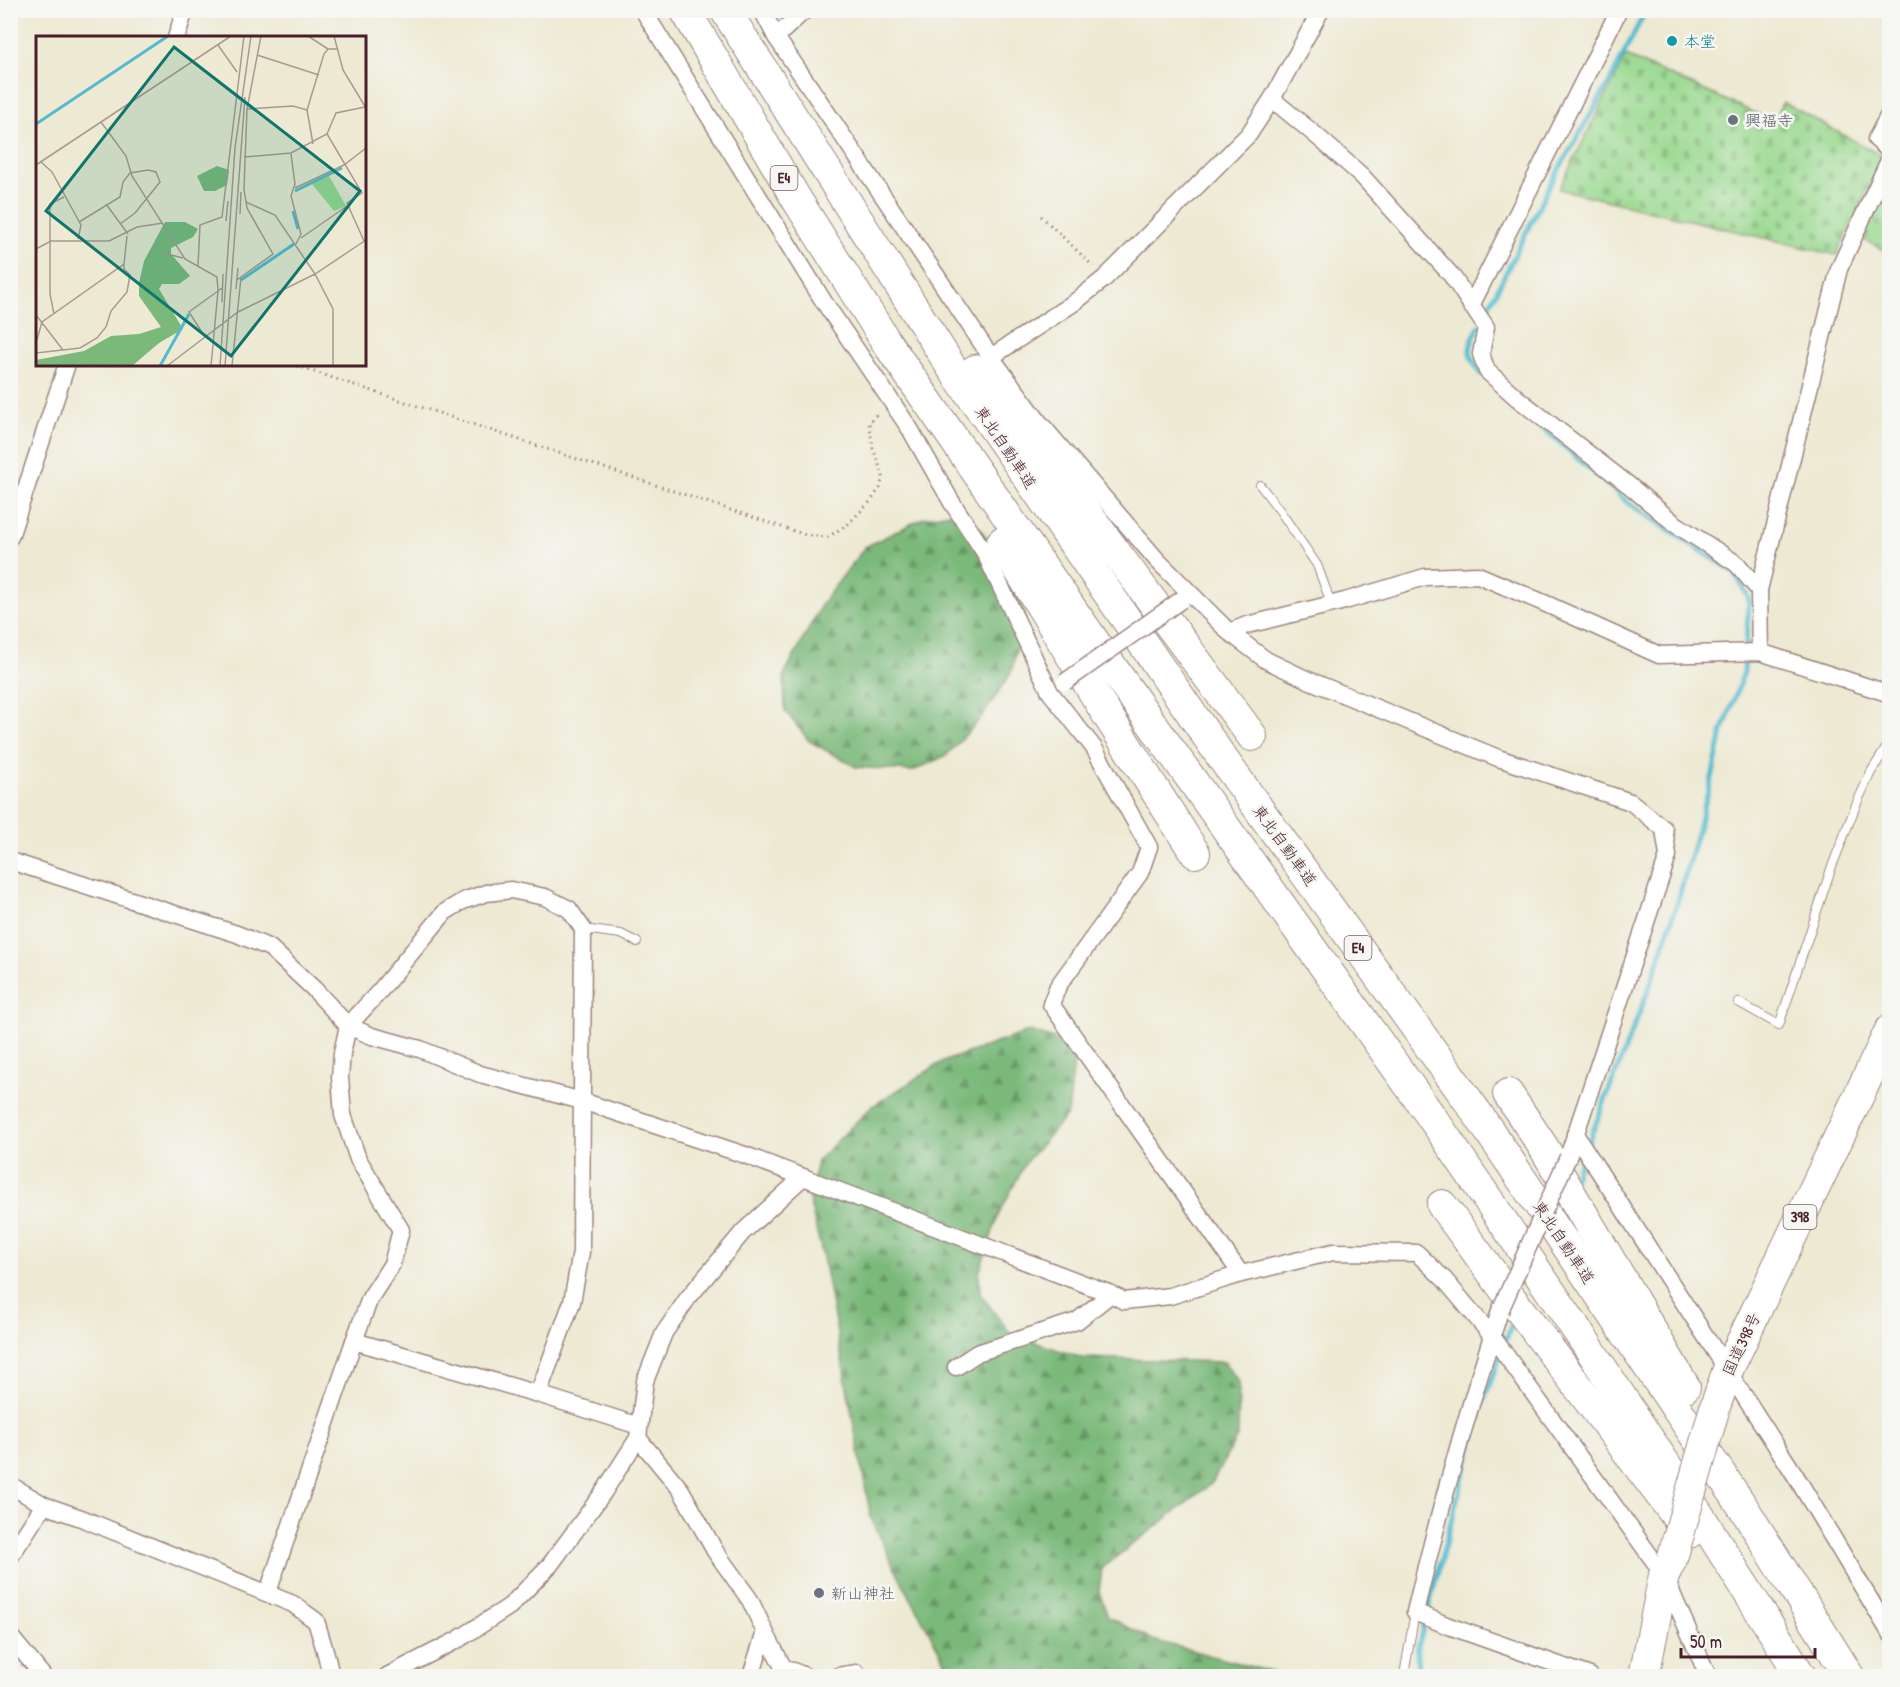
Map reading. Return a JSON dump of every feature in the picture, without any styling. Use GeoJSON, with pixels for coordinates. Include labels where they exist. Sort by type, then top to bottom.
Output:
{"type":"FeatureCollection","features":[{"type":"Feature","properties":{"kind":"highway","name":"E4"},"geometry":{"type":"LineString","coordinates":[[685,10],[797,200],[887,343],[1134,700],[1447,1139],[1645,1433],[1801,1676]]}},
{"type":"Feature","properties":{"kind":"highway","name":"東北自動車道"},"geometry":{"type":"LineString","coordinates":[[725,10],[950,365],[1232,771],[1477,1113],[1659,1381],[1810,1612],[1849,1677]]}},
{"type":"Feature","properties":{"kind":"highway"},"geometry":{"type":"LineString","coordinates":[[859,224],[1057,473],[1252,736]]}},
{"type":"Feature","properties":{"kind":"highway"},"geometry":{"type":"LineString","coordinates":[[887,343],[963,476],[1106,713],[1195,853]]}},
{"type":"Feature","properties":{"kind":"highway","name":"国道398号"},"geometry":{"type":"LineString","coordinates":[[1644,1677],[1668,1567],[1727,1372],[1890,1030]]}},
{"type":"Feature","properties":{"kind":"highway"},"geometry":{"type":"LineString","coordinates":[[1508,1094],[1544,1148],[1750,1497],[1810,1612]]}},
{"type":"Feature","properties":{"kind":"highway"},"geometry":{"type":"LineString","coordinates":[[1442,1205],[1574,1382],[1801,1676]]}},
{"type":"Feature","properties":{"kind":"street"},"geometry":{"type":"LineString","coordinates":[[177,36],[185,10]]}},
{"type":"Feature","properties":{"kind":"street"},"geometry":{"type":"LineString","coordinates":[[643,10],[825,302],[892,400],[951,501],[985,553],[1050,692],[1094,748],[1149,847],[1140,873],[1059,986],[1051,1004],[1241,1274]]}},
{"type":"Feature","properties":{"kind":"street"},"geometry":{"type":"LineString","coordinates":[[762,10],[776,37],[991,357],[1046,430],[1186,596],[1266,660],[1498,758],[1630,802],[1664,830],[1668,856],[1568,1157],[1500,1311],[1495,1340],[1467,1414],[1436,1525],[1418,1613],[1590,1677]]}},
{"type":"Feature","properties":{"kind":"street"},"geometry":{"type":"LineString","coordinates":[[776,37],[806,10]]}},
{"type":"Feature","properties":{"kind":"street"},"geometry":{"type":"LineString","coordinates":[[991,357],[1075,302],[1106,278],[1249,134],[1272,99],[1321,10]]}},
{"type":"Feature","properties":{"kind":"street"},"geometry":{"type":"LineString","coordinates":[[1473,309],[1619,10]]}},
{"type":"Feature","properties":{"kind":"street"},"geometry":{"type":"LineString","coordinates":[[1272,99],[1362,176],[1452,276],[1486,327],[1482,354],[1487,371],[1517,398],[1674,523],[1737,564],[1759,590]]}},
{"type":"Feature","properties":{"kind":"street"},"geometry":{"type":"LineString","coordinates":[[1890,113],[1876,139],[1890,151]]}},
{"type":"Feature","properties":{"kind":"street"},"geometry":{"type":"LineString","coordinates":[[1759,652],[1759,590],[1839,269],[1890,158]]}},
{"type":"Feature","properties":{"kind":"street"},"geometry":{"type":"LineString","coordinates":[[10,537],[66,366]]}},
{"type":"Feature","properties":{"kind":"street"},"geometry":{"type":"LineString","coordinates":[[1229,632],[1247,625],[1345,601],[1425,577],[1478,575],[1659,655],[1759,652],[1890,694]]}},
{"type":"Feature","properties":{"kind":"street"},"geometry":{"type":"LineString","coordinates":[[1050,692],[1186,596]]}},
{"type":"Feature","properties":{"kind":"street"},"geometry":{"type":"LineString","coordinates":[[10,861],[237,934],[270,948],[314,989],[348,1026],[372,1036],[420,1048],[480,1074],[582,1101],[802,1177],[1111,1294],[1124,1301],[1170,1296],[1241,1274],[1333,1252],[1417,1253],[1444,1279],[1495,1340],[1668,1567],[1708,1677]]}},
{"type":"Feature","properties":{"kind":"street"},"geometry":{"type":"LineString","coordinates":[[268,1593],[354,1341],[370,1298],[392,1264],[401,1230],[358,1159],[343,1115],[340,1077],[348,1026],[445,912],[463,901],[486,893],[511,890],[545,897],[569,909],[583,929],[581,1252],[572,1302],[538,1394]]}},
{"type":"Feature","properties":{"kind":"street"},"geometry":{"type":"LineString","coordinates":[[1575,1134],[1727,1372],[1796,1475],[1890,1633]]}},
{"type":"Feature","properties":{"kind":"street"},"geometry":{"type":"LineString","coordinates":[[387,1677],[459,1639],[510,1606],[550,1565],[603,1493],[638,1432],[645,1381],[664,1333],[688,1298],[743,1232],[802,1177]]}},
{"type":"Feature","properties":{"kind":"street"},"geometry":{"type":"LineString","coordinates":[[956,1367],[977,1353],[1077,1321],[1111,1294]]}},
{"type":"Feature","properties":{"kind":"street"},"geometry":{"type":"LineString","coordinates":[[354,1341],[538,1394],[638,1432],[681,1490],[715,1551],[750,1600],[783,1667],[805,1677]]}},
{"type":"Feature","properties":{"kind":"street"},"geometry":{"type":"LineString","coordinates":[[10,1485],[44,1505],[293,1604],[316,1621],[331,1677]]}},
{"type":"Feature","properties":{"kind":"street"},"geometry":{"type":"LineString","coordinates":[[10,1557],[44,1505]]}},
{"type":"Feature","properties":{"kind":"street"},"geometry":{"type":"LineString","coordinates":[[751,1677],[765,1632]]}},
{"type":"Feature","properties":{"kind":"street"},"geometry":{"type":"LineString","coordinates":[[10,1636],[43,1677]]}},
{"type":"Feature","properties":{"kind":"street"},"geometry":{"type":"LineString","coordinates":[[838,1677],[857,1673],[859,1677]]}},
{"type":"Feature","properties":{"kind":"lane"},"geometry":{"type":"LineString","coordinates":[[1260,485],[1317,565],[1331,603]]}},
{"type":"Feature","properties":{"kind":"lane"},"geometry":{"type":"LineString","coordinates":[[1738,1002],[1779,1025],[1856,805],[1871,772],[1890,741]]}},
{"type":"Feature","properties":{"kind":"lane"},"geometry":{"type":"LineString","coordinates":[[583,929],[621,934],[637,942]]}},
{"type":"Feature","properties":{"kind":"lane"},"geometry":{"type":"LineString","coordinates":[[1406,1677],[1405,1669],[1418,1613]]}},
{"type":"Feature","properties":{"kind":"path"},"geometry":{"type":"LineString","coordinates":[[1041,216],[1106,278]]}},
{"type":"Feature","properties":{"kind":"path"},"geometry":{"type":"LineString","coordinates":[[297,366],[806,535],[828,537],[848,524],[870,502],[880,488],[883,476],[873,448],[869,422],[892,400]]}},
{"type":"Feature","properties":{"kind":"green space"},"geometry":{"type":"Polygon","coordinates":[[[1626,56],[1773,121],[1783,102],[1884,157],[1836,255],[1559,189],[1626,56]]]}},
{"type":"Feature","properties":{"kind":"green space"},"geometry":{"type":"Polygon","coordinates":[[[1889,170],[1889,252],[1859,238],[1889,170]]]}},
{"type":"Feature","properties":{"kind":"green space"},"geometry":{"type":"Polygon","coordinates":[[[960,511],[979,528],[1010,568],[1025,615],[1011,673],[982,717],[947,755],[913,771],[856,767],[809,741],[785,711],[784,675],[823,602],[865,547],[923,518],[960,511]]]}},
{"type":"Feature","properties":{"kind":"green space"},"geometry":{"type":"Polygon","coordinates":[[[1030,1031],[1059,1041],[1074,1061],[1068,1114],[1026,1162],[998,1216],[979,1273],[980,1294],[1011,1334],[1082,1358],[1224,1362],[1239,1382],[1238,1435],[1212,1483],[1102,1568],[1099,1592],[1108,1617],[1153,1640],[1284,1676],[953,1676],[895,1569],[871,1518],[823,1257],[809,1199],[817,1161],[871,1107],[942,1062],[1030,1031]]]}},
{"type":"Feature","properties":{"kind":"waterway"},"geometry":{"type":"LineString","coordinates":[[1483,318],[1551,183],[1610,81],[1646,10]]}},
{"type":"Feature","properties":{"kind":"waterway"},"geometry":{"type":"LineString","coordinates":[[1479,326],[1472,341],[1470,355],[1481,374]]}},
{"type":"Feature","properties":{"kind":"waterway"},"geometry":{"type":"LineString","coordinates":[[1509,402],[1551,435],[1628,503],[1735,573],[1749,599],[1744,672],[1722,733],[1679,897],[1652,981],[1587,1146]]}},
{"type":"Feature","properties":{"kind":"waterway"},"geometry":{"type":"LineString","coordinates":[[1574,1177],[1583,1155]]}},
{"type":"Feature","properties":{"kind":"waterway"},"geometry":{"type":"LineString","coordinates":[[1504,1345],[1512,1324]]}},
{"type":"Feature","properties":{"kind":"waterway"},"geometry":{"type":"LineString","coordinates":[[1418,1676],[1417,1651],[1482,1405],[1501,1354]]}},
{"type":"Feature","properties":{"kind":"place","name":"本堂"},"geometry":{"type":"Point","coordinates":[1672,41]}},
{"type":"Feature","properties":{"kind":"place","name":"興福寺"},"geometry":{"type":"Point","coordinates":[1733,120]}},
{"type":"Feature","properties":{"kind":"place","name":"新山神社"},"geometry":{"type":"Point","coordinates":[819,1593]}}]}
